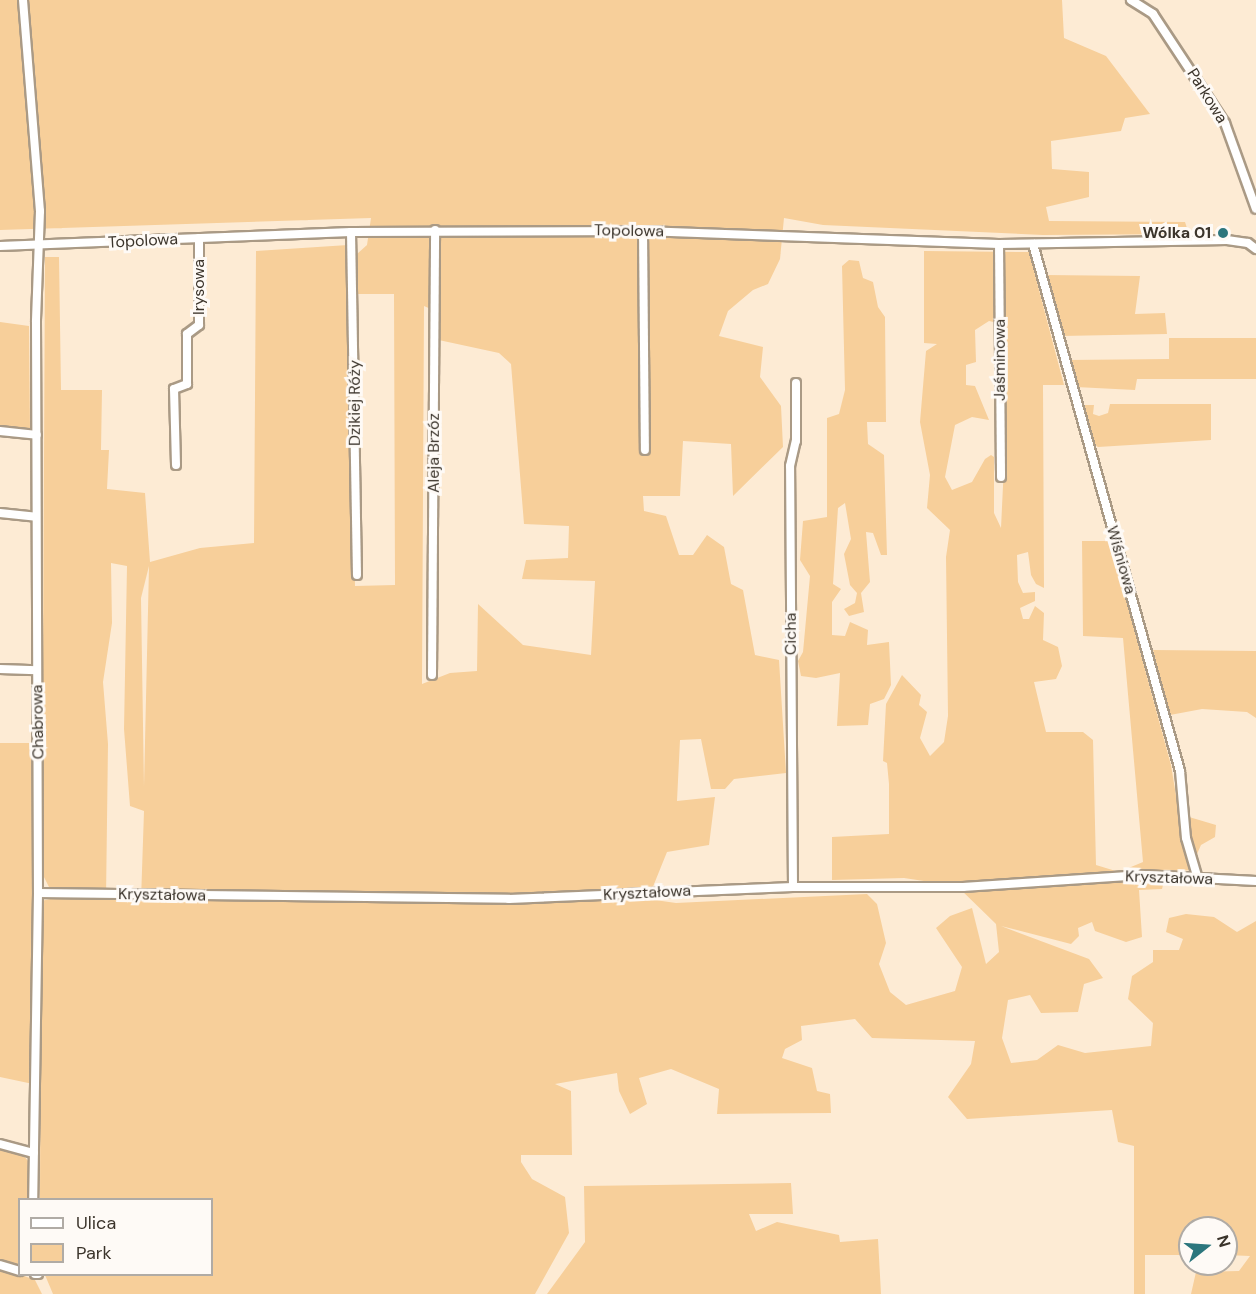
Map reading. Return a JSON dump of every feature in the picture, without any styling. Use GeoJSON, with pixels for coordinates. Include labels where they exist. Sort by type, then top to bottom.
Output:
{"type":"FeatureCollection","features":[{"type":"Feature","properties":{"kind":"street","name":"Chabrowa"},"geometry":{"type":"LineString","coordinates":[[23,0],[40,211],[37,245],[36,517],[38,893],[33,1198]]}},
{"type":"Feature","properties":{"kind":"street","name":"Parkowa"},"geometry":{"type":"LineString","coordinates":[[1131,0],[1153,14],[1225,123],[1256,209]]}},
{"type":"Feature","properties":{"kind":"street","name":"Topolowa"},"geometry":{"type":"LineString","coordinates":[[0,246],[435,230],[643,231],[999,244],[1227,240],[1248,243],[1256,249]]}},
{"type":"Feature","properties":{"kind":"street","name":"Aleja Brzóz"},"geometry":{"type":"LineString","coordinates":[[432,675],[435,230]]}},
{"type":"Feature","properties":{"kind":"street"},"geometry":{"type":"LineString","coordinates":[[643,231],[645,450]]}},
{"type":"Feature","properties":{"kind":"street","name":"Dzikiej Róży"},"geometry":{"type":"LineString","coordinates":[[351,232],[357,575]]}},
{"type":"Feature","properties":{"kind":"street","name":"Irysowa"},"geometry":{"type":"LineString","coordinates":[[176,465],[174,389],[188,384],[187,334],[199,325],[200,238]]}},
{"type":"Feature","properties":{"kind":"street","name":"Jaśminowa"},"geometry":{"type":"LineString","coordinates":[[999,244],[1001,477]]}},
{"type":"Feature","properties":{"kind":"street","name":"Wiśniowa"},"geometry":{"type":"LineString","coordinates":[[1033,244],[1180,771],[1186,838],[1198,879]]}},
{"type":"Feature","properties":{"kind":"street","name":"Cicha"},"geometry":{"type":"LineString","coordinates":[[794,886],[790,466],[796,441],[795,383]]}},
{"type":"Feature","properties":{"kind":"street"},"geometry":{"type":"LineString","coordinates":[[0,431],[37,435]]}},
{"type":"Feature","properties":{"kind":"street"},"geometry":{"type":"LineString","coordinates":[[0,513],[36,517]]}},
{"type":"Feature","properties":{"kind":"street"},"geometry":{"type":"LineString","coordinates":[[0,669],[37,670]]}},
{"type":"Feature","properties":{"kind":"street","name":"Kryształowa"},"geometry":{"type":"LineString","coordinates":[[38,893],[509,899],[794,886],[955,887],[1143,874],[1256,881]]}},
{"type":"Feature","properties":{"kind":"street"},"geometry":{"type":"LineString","coordinates":[[0,1144],[34,1153]]}},
{"type":"Feature","properties":{"kind":"street"},"geometry":{"type":"LineString","coordinates":[[0,1265],[18,1270]]}},
{"type":"Feature","properties":{"kind":"green space"},"geometry":{"type":"Polygon","coordinates":[[[0,0],[1062,0],[1064,38],[1106,56],[1150,114],[1125,118],[1121,131],[1051,141],[1052,169],[1089,172],[1089,197],[1046,207],[1049,221],[1185,222],[1189,234],[1043,235],[823,225],[784,218],[780,259],[768,284],[753,290],[728,311],[719,336],[763,347],[760,377],[781,406],[783,447],[733,496],[731,444],[683,441],[680,496],[643,496],[644,511],[666,516],[679,555],[693,555],[707,535],[724,547],[731,584],[743,590],[755,655],[779,660],[786,773],[734,779],[725,789],[711,789],[701,739],[680,740],[677,801],[715,797],[709,845],[667,852],[648,899],[676,903],[867,894],[877,904],[886,943],[879,964],[890,992],[906,1005],[955,991],[962,967],[936,928],[950,916],[972,908],[986,964],[999,952],[996,924],[957,886],[904,878],[832,880],[832,837],[889,834],[889,784],[887,763],[883,761],[886,704],[902,675],[921,695],[919,705],[927,712],[920,738],[930,756],[944,742],[948,716],[946,557],[950,530],[927,508],[930,475],[920,422],[926,351],[937,344],[924,343],[924,251],[1029,252],[1064,385],[1043,385],[1044,588],[1036,584],[1031,575],[1028,552],[1017,555],[1018,582],[1023,593],[1035,592],[1035,601],[1020,608],[1023,619],[1029,619],[1035,606],[1044,613],[1043,640],[1058,647],[1062,666],[1056,679],[1034,682],[1046,732],[1083,732],[1093,740],[1096,865],[1119,872],[1143,862],[1123,638],[1083,636],[1082,541],[1110,541],[1171,765],[1179,814],[1216,825],[1215,837],[1201,845],[1190,870],[1166,873],[1162,889],[1139,890],[1142,937],[1126,942],[1095,931],[1092,922],[1078,928],[1079,936],[1071,944],[1001,926],[1089,959],[1103,978],[1084,984],[1078,1012],[1041,1013],[1030,995],[1008,1000],[1002,1038],[1011,1063],[1037,1060],[1058,1045],[1085,1053],[1151,1046],[1153,1023],[1128,999],[1132,976],[1153,962],[1153,950],[1179,950],[1183,939],[1166,932],[1169,918],[1186,914],[1214,917],[1237,932],[1256,921],[1256,1294],[1191,1294],[1195,1276],[1238,1276],[1238,1271],[1250,1256],[1238,1256],[1238,1216],[1178,1216],[1178,1255],[1145,1255],[1145,1294],[1134,1294],[1134,1146],[1118,1142],[1112,1110],[967,1119],[948,1097],[971,1064],[975,1041],[872,1038],[855,1019],[801,1026],[802,1040],[785,1049],[782,1058],[812,1068],[817,1091],[830,1094],[831,1113],[717,1114],[719,1089],[671,1069],[639,1078],[647,1104],[630,1114],[619,1091],[617,1073],[555,1084],[571,1091],[572,1155],[521,1155],[521,1162],[532,1179],[565,1197],[569,1233],[535,1294],[53,1294],[45,1276],[213,1276],[213,1198],[40,1198],[41,901],[60,897],[60,887],[49,887],[42,873],[45,257],[59,257],[61,390],[102,390],[101,450],[109,450],[107,489],[145,493],[150,562],[200,548],[254,543],[256,251],[348,245],[355,586],[395,585],[394,294],[358,294],[357,254],[367,245],[371,218],[0,230],[0,0]],[[424,306],[422,684],[450,673],[477,671],[478,604],[523,645],[591,655],[595,581],[522,579],[526,560],[568,558],[569,526],[524,524],[511,364],[499,353],[434,339],[433,310],[424,306]],[[989,321],[975,330],[976,362],[966,365],[966,385],[975,386],[989,420],[972,417],[955,425],[945,477],[952,490],[972,482],[985,459],[991,455],[994,457],[994,513],[1001,528],[1005,444],[1002,324],[989,321]],[[111,563],[112,623],[103,682],[108,744],[106,898],[141,900],[144,811],[130,806],[124,729],[127,566],[111,563]],[[149,566],[141,598],[144,787],[149,566]]]}},
{"type":"Feature","properties":{"kind":"green space"},"geometry":{"type":"Polygon","coordinates":[[[849,260],[859,261],[863,278],[873,282],[878,307],[885,317],[886,422],[867,422],[868,444],[884,455],[887,555],[881,555],[873,533],[866,532],[870,582],[861,593],[864,612],[849,616],[844,609],[855,603],[857,593],[850,585],[844,554],[851,539],[845,503],[838,508],[833,584],[841,589],[832,602],[832,635],[845,636],[850,622],[868,630],[867,645],[889,642],[891,685],[884,699],[870,704],[868,725],[837,726],[840,673],[816,678],[801,676],[798,661],[803,652],[810,576],[800,560],[803,521],[827,517],[827,418],[839,414],[845,390],[842,266],[849,260]]]}},
{"type":"Feature","properties":{"kind":"green space"},"geometry":{"type":"Polygon","coordinates":[[[1045,275],[1140,276],[1135,314],[1165,313],[1167,334],[1061,336],[1045,275]]]}},
{"type":"Feature","properties":{"kind":"green space"},"geometry":{"type":"Polygon","coordinates":[[[0,322],[29,326],[30,431],[0,427],[0,322]]]}},
{"type":"Feature","properties":{"kind":"green space"},"geometry":{"type":"Polygon","coordinates":[[[1169,338],[1256,338],[1256,379],[1137,379],[1135,390],[1076,387],[1068,360],[1169,359],[1169,338]]]}},
{"type":"Feature","properties":{"kind":"green space"},"geometry":{"type":"Polygon","coordinates":[[[1110,404],[1211,404],[1211,440],[1098,447],[1091,442],[1081,405],[1094,405],[1093,414],[1099,416],[1108,413],[1110,404]]]}},
{"type":"Feature","properties":{"kind":"green space"},"geometry":{"type":"Polygon","coordinates":[[[1153,650],[1256,651],[1256,718],[1247,712],[1202,709],[1170,715],[1153,650]]]}},
{"type":"Feature","properties":{"kind":"green space"},"geometry":{"type":"Polygon","coordinates":[[[0,743],[34,743],[33,1084],[0,1077],[0,743]]]}},
{"type":"Feature","properties":{"kind":"green space"},"geometry":{"type":"Polygon","coordinates":[[[0,1149],[23,1155],[29,1162],[29,1198],[18,1198],[18,1267],[0,1259],[0,1149]]]}},
{"type":"Feature","properties":{"kind":"green space"},"geometry":{"type":"Polygon","coordinates":[[[791,1183],[793,1214],[749,1214],[756,1231],[777,1222],[839,1235],[840,1242],[878,1239],[881,1294],[547,1294],[585,1242],[584,1186],[791,1183]]]}},
{"type":"Feature","properties":{"kind":"green space"},"geometry":{"type":"Polygon","coordinates":[[[0,1267],[18,1274],[18,1276],[35,1280],[42,1294],[0,1294],[0,1267]]]}},
{"type":"Feature","properties":{"kind":"place","name":"Wólka 01"},"geometry":{"type":"Point","coordinates":[1223,233]}}]}
